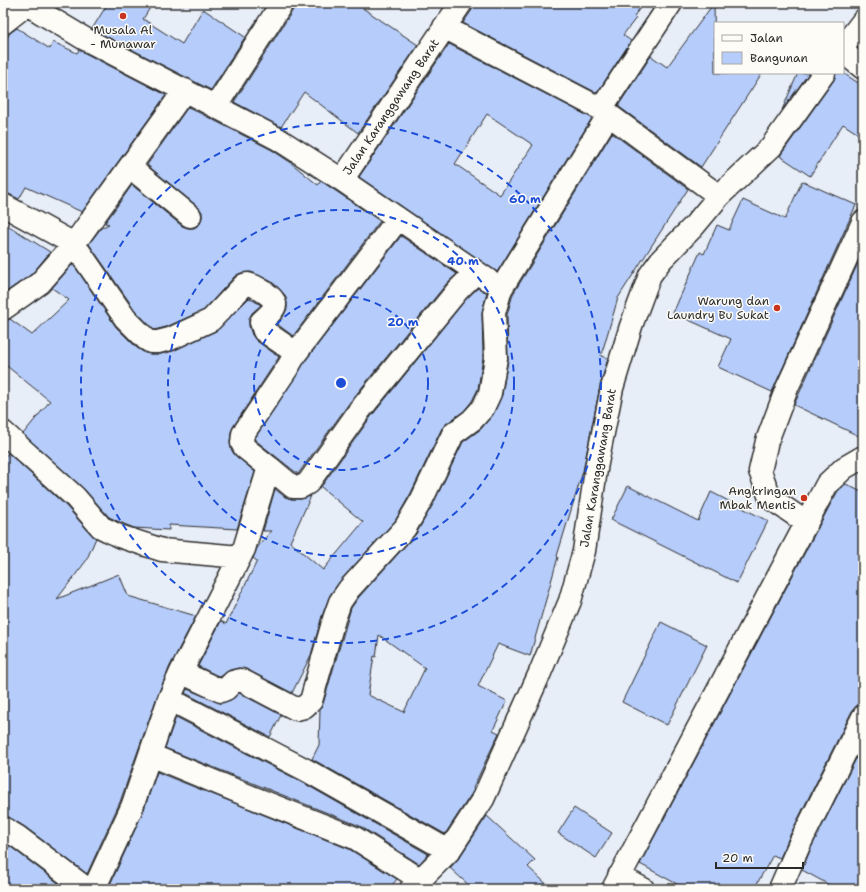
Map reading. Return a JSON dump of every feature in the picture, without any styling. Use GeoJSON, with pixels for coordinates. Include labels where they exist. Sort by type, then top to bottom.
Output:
{"type":"FeatureCollection","features":[{"type":"Feature","properties":{"kind":"street"},"geometry":{"type":"LineString","coordinates":[[216,106],[282,3]]}},
{"type":"Feature","properties":{"kind":"street","name":"Jalan Karanggawang Barat"},"geometry":{"type":"LineString","coordinates":[[25,4],[85,39],[278,139],[342,180],[461,3]]}},
{"type":"Feature","properties":{"kind":"street"},"geometry":{"type":"LineString","coordinates":[[181,672],[221,691],[226,689],[233,682],[241,680],[296,709],[304,708],[311,701],[340,602],[348,589],[405,528],[422,499],[453,434],[472,420],[483,408],[490,394],[496,358],[494,313],[501,289],[671,3]]}},
{"type":"Feature","properties":{"kind":"street"},"geometry":{"type":"LineString","coordinates":[[3,23],[25,4]]}},
{"type":"Feature","properties":{"kind":"street"},"geometry":{"type":"LineString","coordinates":[[844,46],[863,21]]}},
{"type":"Feature","properties":{"kind":"street"},"geometry":{"type":"LineString","coordinates":[[444,27],[605,112],[719,196]]}},
{"type":"Feature","properties":{"kind":"street"},"geometry":{"type":"LineString","coordinates":[[844,53],[863,68]]}},
{"type":"Feature","properties":{"kind":"street","name":"Jalan Karanggawang Barat"},"geometry":{"type":"LineString","coordinates":[[416,884],[449,851],[483,799],[570,600],[584,551],[597,463],[612,388],[650,276],[661,260],[694,226],[719,196],[771,147],[823,74]]}},
{"type":"Feature","properties":{"kind":"street"},"geometry":{"type":"LineString","coordinates":[[3,309],[40,283],[74,244],[185,90]]}},
{"type":"Feature","properties":{"kind":"street"},"geometry":{"type":"LineString","coordinates":[[130,167],[190,216]]}},
{"type":"Feature","properties":{"kind":"street"},"geometry":{"type":"LineString","coordinates":[[342,180],[501,289]]}},
{"type":"Feature","properties":{"kind":"street"},"geometry":{"type":"LineString","coordinates":[[3,205],[74,244],[125,318],[146,339],[158,342],[170,339],[211,320],[244,285],[248,284],[271,296],[275,302],[273,309],[261,322],[264,330],[296,353]]}},
{"type":"Feature","properties":{"kind":"street"},"geometry":{"type":"LineString","coordinates":[[398,219],[296,353],[243,434],[242,443],[245,448],[293,487],[301,487],[308,483],[360,410],[457,291],[476,272]]}},
{"type":"Feature","properties":{"kind":"street"},"geometry":{"type":"LineString","coordinates":[[807,523],[770,498],[760,472],[766,441],[787,388],[863,222]]}},
{"type":"Feature","properties":{"kind":"street"},"geometry":{"type":"LineString","coordinates":[[3,432],[75,497],[100,528],[162,550],[240,557]]}},
{"type":"Feature","properties":{"kind":"street"},"geometry":{"type":"LineString","coordinates":[[643,889],[616,883],[827,484],[844,468],[863,457]]}},
{"type":"Feature","properties":{"kind":"street"},"geometry":{"type":"LineString","coordinates":[[94,889],[132,807],[169,699],[181,672],[244,549],[269,467]]}},
{"type":"Feature","properties":{"kind":"street"},"geometry":{"type":"LineString","coordinates":[[169,699],[306,770],[449,851]]}},
{"type":"Feature","properties":{"kind":"street"},"geometry":{"type":"LineString","coordinates":[[780,889],[800,843],[863,717]]}},
{"type":"Feature","properties":{"kind":"street"},"geometry":{"type":"LineString","coordinates":[[150,755],[355,838],[416,884]]}},
{"type":"Feature","properties":{"kind":"street"},"geometry":{"type":"LineString","coordinates":[[3,828],[18,837],[87,889]]}},
{"type":"Feature","properties":{"kind":"building"},"geometry":{"type":"Polygon","coordinates":[[[108,3],[153,3],[143,19],[182,44],[203,9],[245,37],[211,90],[92,29],[108,3]]]}},
{"type":"Feature","properties":{"kind":"building"},"geometry":{"type":"Polygon","coordinates":[[[294,3],[355,3],[418,45],[358,133],[304,92],[281,127],[234,102],[293,10],[294,3]]]}},
{"type":"Feature","properties":{"kind":"building"},"geometry":{"type":"Polygon","coordinates":[[[473,3],[644,3],[634,16],[636,18],[623,35],[631,41],[597,93],[463,23],[472,10],[473,3]]]}},
{"type":"Feature","properties":{"kind":"building"},"geometry":{"type":"Polygon","coordinates":[[[714,3],[714,74],[761,74],[701,167],[618,106],[651,56],[667,67],[714,3]]]}},
{"type":"Feature","properties":{"kind":"building"},"geometry":{"type":"Polygon","coordinates":[[[17,28],[50,49],[53,42],[77,53],[79,50],[166,95],[82,212],[26,187],[19,199],[3,193],[3,44],[10,33],[17,28]]]}},
{"type":"Feature","properties":{"kind":"building"},"geometry":{"type":"Polygon","coordinates":[[[449,44],[592,118],[497,272],[359,177],[449,44]],[[487,114],[455,164],[500,195],[533,145],[487,114]]]}},
{"type":"Feature","properties":{"kind":"building"},"geometry":{"type":"Polygon","coordinates":[[[798,74],[808,74],[782,110],[798,74]]]}},
{"type":"Feature","properties":{"kind":"building"},"geometry":{"type":"Polygon","coordinates":[[[836,74],[844,74],[863,86],[863,137],[843,124],[810,176],[780,156],[834,80],[836,74]]]}},
{"type":"Feature","properties":{"kind":"building"},"geometry":{"type":"Polygon","coordinates":[[[188,107],[272,150],[290,162],[318,185],[321,181],[380,221],[293,336],[277,324],[287,309],[285,295],[272,282],[251,272],[241,273],[235,276],[204,310],[166,327],[154,330],[135,310],[89,244],[101,228],[109,224],[105,223],[132,185],[182,226],[194,228],[200,224],[202,212],[198,207],[147,165],[188,107]]]}},
{"type":"Feature","properties":{"kind":"building"},"geometry":{"type":"Polygon","coordinates":[[[612,133],[688,189],[618,298],[601,356],[608,358],[600,386],[583,471],[557,556],[558,557],[530,656],[498,644],[478,686],[507,701],[493,730],[499,733],[472,793],[445,834],[312,759],[319,745],[320,710],[351,608],[359,597],[416,534],[433,504],[463,442],[481,429],[494,413],[502,395],[508,360],[507,315],[513,294],[612,133]],[[379,635],[368,695],[404,712],[425,668],[379,635]]]}},
{"type":"Feature","properties":{"kind":"building"},"geometry":{"type":"Polygon","coordinates":[[[802,181],[856,205],[772,392],[718,367],[731,339],[673,313],[700,252],[704,254],[717,225],[729,230],[743,200],[785,219],[802,181]]]}},
{"type":"Feature","properties":{"kind":"building"},"geometry":{"type":"Polygon","coordinates":[[[3,219],[6,221],[4,223],[50,252],[32,274],[3,294],[3,219]]]}},
{"type":"Feature","properties":{"kind":"building"},"geometry":{"type":"Polygon","coordinates":[[[401,236],[457,274],[447,283],[350,402],[298,474],[255,440],[255,438],[306,360],[401,236]]]}},
{"type":"Feature","properties":{"kind":"building"},"geometry":{"type":"Polygon","coordinates":[[[863,252],[863,438],[794,405],[863,252]]]}},
{"type":"Feature","properties":{"kind":"building"},"geometry":{"type":"Polygon","coordinates":[[[72,265],[75,267],[116,327],[137,348],[145,353],[161,354],[173,351],[216,331],[249,298],[261,305],[252,313],[249,319],[249,326],[252,335],[257,341],[279,357],[231,432],[230,442],[231,449],[234,454],[255,472],[237,529],[169,525],[169,530],[134,528],[124,524],[109,517],[83,488],[23,434],[50,401],[3,363],[3,321],[10,319],[32,335],[69,300],[52,288],[72,265]]]}},
{"type":"Feature","properties":{"kind":"building"},"geometry":{"type":"Polygon","coordinates":[[[478,288],[487,292],[482,313],[483,357],[478,389],[472,401],[464,411],[442,428],[411,493],[395,521],[340,581],[330,595],[322,616],[311,655],[292,693],[246,669],[238,668],[230,670],[220,677],[198,666],[221,621],[226,624],[257,561],[253,558],[257,548],[271,531],[263,531],[275,489],[285,497],[292,499],[301,499],[311,496],[290,542],[323,570],[363,522],[321,487],[370,418],[466,299],[478,288]]]}},
{"type":"Feature","properties":{"kind":"building"},"geometry":{"type":"Polygon","coordinates":[[[8,453],[66,506],[96,538],[86,561],[57,599],[119,574],[128,596],[196,616],[170,666],[158,694],[120,802],[87,874],[25,827],[9,817],[3,816],[3,459],[8,453]]]}},
{"type":"Feature","properties":{"kind":"building"},"geometry":{"type":"Polygon","coordinates":[[[846,484],[863,493],[863,705],[856,706],[852,711],[780,858],[773,855],[754,889],[686,889],[640,864],[830,505],[838,491],[846,484]]]}},
{"type":"Feature","properties":{"kind":"building"},"geometry":{"type":"Polygon","coordinates":[[[628,486],[698,521],[711,492],[768,521],[737,583],[611,520],[628,486]]]}},
{"type":"Feature","properties":{"kind":"building"},"geometry":{"type":"Polygon","coordinates":[[[661,622],[707,645],[667,725],[622,702],[661,622]]]}},
{"type":"Feature","properties":{"kind":"building"},"geometry":{"type":"Polygon","coordinates":[[[187,689],[220,703],[231,700],[239,693],[281,715],[270,737],[185,693],[187,689]]]}},
{"type":"Feature","properties":{"kind":"building"},"geometry":{"type":"Polygon","coordinates":[[[176,717],[300,781],[428,854],[419,864],[360,826],[165,748],[176,717]]]}},
{"type":"Feature","properties":{"kind":"building"},"geometry":{"type":"Polygon","coordinates":[[[863,745],[863,875],[856,889],[837,889],[802,870],[811,848],[863,745]]]}},
{"type":"Feature","properties":{"kind":"building"},"geometry":{"type":"Polygon","coordinates":[[[157,772],[349,849],[397,879],[389,889],[108,889],[143,812],[157,772]]]}},
{"type":"Feature","properties":{"kind":"building"},"geometry":{"type":"Polygon","coordinates":[[[574,808],[612,833],[596,858],[558,833],[574,808]]]}},
{"type":"Feature","properties":{"kind":"building"},"geometry":{"type":"Polygon","coordinates":[[[487,816],[535,860],[528,867],[552,889],[473,889],[450,868],[459,858],[487,816]]]}},
{"type":"Feature","properties":{"kind":"building"},"geometry":{"type":"Polygon","coordinates":[[[3,843],[11,847],[66,889],[3,889],[3,843]]]}},
{"type":"Feature","properties":{"kind":"place","name":"Musala Al - Munawar"},"geometry":{"type":"Point","coordinates":[123,16]}},
{"type":"Feature","properties":{"kind":"place","name":"Warung dan Laundry Bu Sukat"},"geometry":{"type":"Point","coordinates":[777,308]}},
{"type":"Feature","properties":{"kind":"place","name":"Angkringan Mbak Mentis"},"geometry":{"type":"Point","coordinates":[804,498]}}]}
